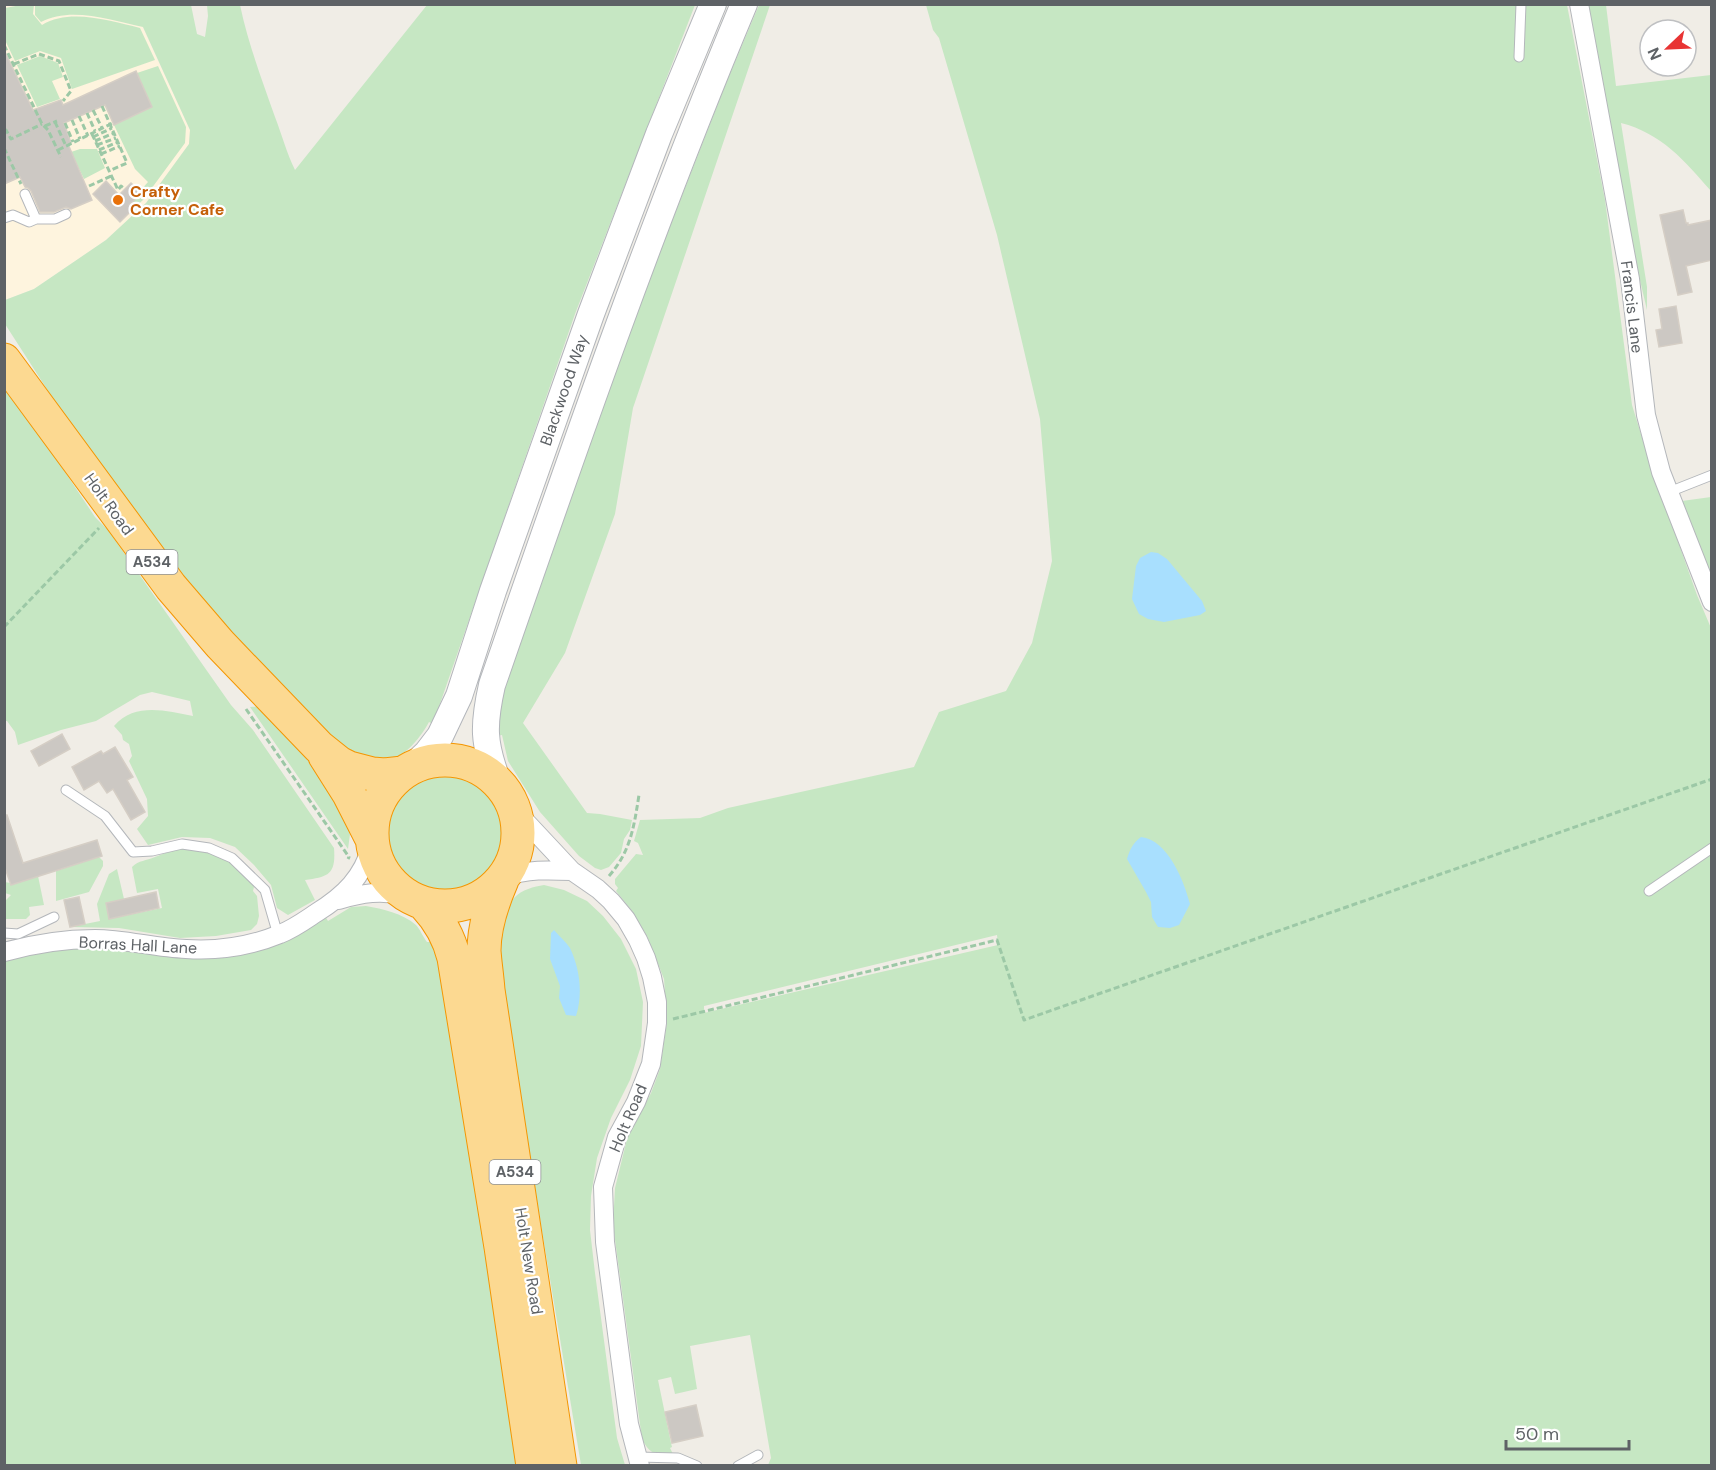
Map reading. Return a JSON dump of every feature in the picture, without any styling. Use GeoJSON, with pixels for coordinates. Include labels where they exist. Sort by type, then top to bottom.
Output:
{"type":"FeatureCollection","features":[{"type":"Feature","properties":{"kind":"highway","name":"Holt Road"},"geometry":{"type":"LineString","coordinates":[[4,360],[115,512],[200,623],[319,747],[339,763],[360,772],[385,775],[406,771]]}},
{"type":"Feature","properties":{"kind":"highway","name":"Holt Road"},"geometry":{"type":"LineString","coordinates":[[319,747],[349,794],[363,849]]}},
{"type":"Feature","properties":{"kind":"highway"},"geometry":{"type":"LineString","coordinates":[[435,761],[461,761],[480,768],[498,782],[508,796],[515,810],[519,835],[517,851],[503,879],[487,895],[467,904],[447,907],[416,900],[388,880],[377,862],[363,849],[376,807],[384,791],[406,771],[435,761]]}},
{"type":"Feature","properties":{"kind":"highway","name":"Holt New Road"},"geometry":{"type":"LineString","coordinates":[[503,879],[489,915],[484,951],[560,1466]]}},
{"type":"Feature","properties":{"kind":"highway","name":"Holt New Road"},"geometry":{"type":"LineString","coordinates":[[416,900],[444,930],[454,958],[501,1247],[533,1466]]}},
{"type":"Feature","properties":{"kind":"street","name":"Blackwood Way"},"geometry":{"type":"LineString","coordinates":[[406,771],[427,753],[440,736],[459,696],[493,591],[591,314],[712,4]]}},
{"type":"Feature","properties":{"kind":"street","name":"Blackwood Way"},"geometry":{"type":"LineString","coordinates":[[498,782],[485,732],[486,711],[492,686],[610,347],[744,4]]}},
{"type":"Feature","properties":{"kind":"street","name":"Francis Lane"},"geometry":{"type":"LineString","coordinates":[[1579,4],[1630,279],[1646,415],[1661,472],[1712,602]]}},
{"type":"Feature","properties":{"kind":"street","name":"Holt Road"},"geometry":{"type":"LineString","coordinates":[[515,810],[572,871],[598,889],[626,919],[638,940],[652,977],[657,1002],[657,1023],[651,1064],[636,1102],[617,1137],[603,1187],[605,1242],[629,1424],[638,1461]]}},
{"type":"Feature","properties":{"kind":"street","name":"Borras Hall Lane"},"geometry":{"type":"LineString","coordinates":[[4,952],[31,945],[95,939],[186,949],[213,949],[245,944],[278,935],[334,902],[358,878],[368,859],[363,849]]}},
{"type":"Feature","properties":{"kind":"street"},"geometry":{"type":"LineString","coordinates":[[503,879],[529,870],[572,871]]}},
{"type":"Feature","properties":{"kind":"street","name":"Borras Hall Lane"},"geometry":{"type":"LineString","coordinates":[[334,902],[365,893],[380,892],[416,900]]}},
{"type":"Feature","properties":{"kind":"lane"},"geometry":{"type":"LineString","coordinates":[[1519,57],[1521,4]]}},
{"type":"Feature","properties":{"kind":"lane"},"geometry":{"type":"LineString","coordinates":[[25,194],[36,219]]}},
{"type":"Feature","properties":{"kind":"lane"},"geometry":{"type":"LineString","coordinates":[[4,218],[13,214],[30,222],[36,219],[55,219],[66,214]]}},
{"type":"Feature","properties":{"kind":"lane"},"geometry":{"type":"LineString","coordinates":[[1669,492],[1712,475]]}},
{"type":"Feature","properties":{"kind":"lane"},"geometry":{"type":"LineString","coordinates":[[66,790],[105,816],[133,852],[152,851],[182,844],[208,848],[232,858],[265,890],[278,935]]}},
{"type":"Feature","properties":{"kind":"lane"},"geometry":{"type":"LineString","coordinates":[[1649,891],[1712,848]]}},
{"type":"Feature","properties":{"kind":"lane"},"geometry":{"type":"LineString","coordinates":[[4,933],[18,934],[54,917]]}},
{"type":"Feature","properties":{"kind":"lane"},"geometry":{"type":"LineString","coordinates":[[738,1466],[758,1455]]}},
{"type":"Feature","properties":{"kind":"lane"},"geometry":{"type":"LineString","coordinates":[[638,1461],[678,1458],[697,1466]]}},
{"type":"Feature","properties":{"kind":"path"},"geometry":{"type":"LineString","coordinates":[[4,45],[61,156]]}},
{"type":"Feature","properties":{"kind":"path"},"geometry":{"type":"LineString","coordinates":[[14,64],[39,54],[59,61],[73,101]]}},
{"type":"Feature","properties":{"kind":"path"},"geometry":{"type":"LineString","coordinates":[[63,101],[70,94]]}},
{"type":"Feature","properties":{"kind":"path"},"geometry":{"type":"LineString","coordinates":[[102,106],[128,163],[109,171]]}},
{"type":"Feature","properties":{"kind":"path"},"geometry":{"type":"LineString","coordinates":[[93,110],[102,128]]}},
{"type":"Feature","properties":{"kind":"path"},"geometry":{"type":"LineString","coordinates":[[87,113],[93,136],[111,176],[118,190],[122,186],[125,189]]}},
{"type":"Feature","properties":{"kind":"path"},"geometry":{"type":"LineString","coordinates":[[79,116],[93,136]]}},
{"type":"Feature","properties":{"kind":"path"},"geometry":{"type":"LineString","coordinates":[[72,120],[80,139]]}},
{"type":"Feature","properties":{"kind":"path"},"geometry":{"type":"LineString","coordinates":[[4,130],[11,139],[56,122],[66,146]]}},
{"type":"Feature","properties":{"kind":"path"},"geometry":{"type":"LineString","coordinates":[[65,123],[74,142]]}},
{"type":"Feature","properties":{"kind":"path"},"geometry":{"type":"LineString","coordinates":[[58,150],[112,127]]}},
{"type":"Feature","properties":{"kind":"path"},"geometry":{"type":"LineString","coordinates":[[93,136],[102,128],[112,127]]}},
{"type":"Feature","properties":{"kind":"path"},"geometry":{"type":"LineString","coordinates":[[99,150],[116,138]]}},
{"type":"Feature","properties":{"kind":"path"},"geometry":{"type":"LineString","coordinates":[[99,150],[119,144]]}},
{"type":"Feature","properties":{"kind":"path"},"geometry":{"type":"LineString","coordinates":[[4,148],[18,178]]}},
{"type":"Feature","properties":{"kind":"path"},"geometry":{"type":"LineString","coordinates":[[89,186],[111,176]]}},
{"type":"Feature","properties":{"kind":"path"},"geometry":{"type":"LineString","coordinates":[[4,627],[115,512]]}},
{"type":"Feature","properties":{"kind":"path"},"geometry":{"type":"LineString","coordinates":[[242,703],[349,857],[363,849]]}},
{"type":"Feature","properties":{"kind":"path"},"geometry":{"type":"LineString","coordinates":[[657,1023],[997,940],[1024,1020],[1712,779]]}},
{"type":"Feature","properties":{"kind":"path"},"geometry":{"type":"LineString","coordinates":[[598,889],[619,865],[631,840],[639,795]]}},
{"type":"Feature","properties":{"kind":"shaded area"},"geometry":{"type":"Polygon","coordinates":[[[5,5],[84,5],[139,19],[190,130],[189,144],[146,203],[106,240],[34,289],[5,300],[5,5]]]}},
{"type":"Feature","properties":{"kind":"green space"},"geometry":{"type":"Polygon","coordinates":[[[34,5],[33,14],[42,25],[65,17],[77,17],[103,19],[140,28],[155,60],[72,89],[61,58],[40,51],[15,61],[5,40],[5,8],[34,5]]]}},
{"type":"Feature","properties":{"kind":"green space"},"geometry":{"type":"Polygon","coordinates":[[[35,5],[191,5],[197,34],[205,37],[207,5],[240,5],[256,61],[295,170],[427,5],[695,5],[575,314],[433,724],[429,722],[413,744],[399,756],[381,762],[365,759],[345,751],[197,608],[79,439],[5,324],[5,300],[34,289],[106,240],[146,203],[189,144],[190,130],[143,27],[105,18],[78,15],[52,17],[41,22],[35,15],[35,5]]]}},
{"type":"Feature","properties":{"kind":"green space"},"geometry":{"type":"Polygon","coordinates":[[[759,5],[770,5],[633,408],[615,514],[565,653],[523,723],[587,813],[632,820],[621,853],[609,867],[601,870],[579,856],[540,812],[508,761],[502,735],[497,736],[497,717],[573,482],[629,331],[759,5]]]}},
{"type":"Feature","properties":{"kind":"green space"},"geometry":{"type":"Polygon","coordinates":[[[926,5],[1567,5],[1605,200],[1632,405],[1649,460],[1711,628],[1711,1465],[768,1465],[771,1458],[750,1335],[690,1346],[697,1389],[675,1394],[671,1377],[658,1380],[673,1454],[654,1453],[642,1439],[613,1225],[615,1188],[627,1139],[651,1093],[660,1069],[667,1022],[664,979],[647,936],[632,911],[616,891],[618,888],[615,884],[615,879],[636,854],[643,855],[638,843],[634,841],[640,820],[700,818],[728,808],[914,767],[939,712],[1006,691],[1032,643],[1052,561],[1040,419],[997,235],[939,38],[933,30],[926,5]],[[997,935],[704,1006],[704,1013],[998,945],[997,935]]]}},
{"type":"Feature","properties":{"kind":"green space"},"geometry":{"type":"Polygon","coordinates":[[[1585,5],[1606,5],[1616,86],[1711,75],[1711,191],[1682,159],[1660,141],[1621,123],[1647,287],[1647,310],[1623,208],[1585,5]]]}},
{"type":"Feature","properties":{"kind":"green space"},"geometry":{"type":"Polygon","coordinates":[[[40,56],[58,63],[63,77],[52,81],[60,99],[37,107],[17,65],[40,56]]]}},
{"type":"Feature","properties":{"kind":"green space"},"geometry":{"type":"Polygon","coordinates":[[[158,66],[186,127],[185,143],[143,200],[133,209],[129,205],[148,182],[135,169],[114,125],[152,107],[137,73],[158,66]]]}},
{"type":"Feature","properties":{"kind":"green space"},"geometry":{"type":"Polygon","coordinates":[[[80,149],[97,149],[105,168],[84,179],[71,152],[80,149]]]}},
{"type":"Feature","properties":{"kind":"green space"},"geometry":{"type":"Polygon","coordinates":[[[4,389],[51,451],[95,517],[108,530],[231,705],[253,730],[334,848],[334,864],[329,873],[305,880],[315,900],[288,915],[277,908],[271,885],[235,847],[210,838],[182,837],[148,845],[137,829],[148,816],[147,799],[129,761],[132,756],[129,744],[123,740],[122,735],[114,726],[122,718],[141,711],[162,711],[193,716],[190,701],[152,692],[140,695],[96,721],[18,745],[15,732],[7,721],[4,721],[4,389]]]}},
{"type":"Feature","properties":{"kind":"green space"},"geometry":{"type":"Polygon","coordinates":[[[1711,497],[1711,588],[1682,507],[1682,501],[1711,497]]]}},
{"type":"Feature","properties":{"kind":"green space"},"geometry":{"type":"Polygon","coordinates":[[[262,706],[305,748],[344,817],[350,834],[348,849],[250,707],[262,706]]]}},
{"type":"Feature","properties":{"kind":"green space"},"geometry":{"type":"Polygon","coordinates":[[[446,771],[470,776],[490,789],[503,809],[508,833],[503,857],[490,877],[470,890],[446,895],[422,890],[402,877],[389,857],[384,833],[389,809],[402,789],[422,776],[446,771]]]}},
{"type":"Feature","properties":{"kind":"green space"},"geometry":{"type":"Polygon","coordinates":[[[188,847],[220,855],[247,874],[257,896],[259,916],[257,924],[251,930],[216,936],[180,938],[119,928],[70,927],[100,921],[97,904],[109,874],[117,869],[124,899],[106,903],[109,919],[162,908],[158,889],[137,893],[132,867],[140,862],[188,847]]]}},
{"type":"Feature","properties":{"kind":"green space"},"geometry":{"type":"Polygon","coordinates":[[[99,857],[103,861],[103,866],[89,892],[56,901],[56,871],[99,857]]]}},
{"type":"Feature","properties":{"kind":"green space"},"geometry":{"type":"Polygon","coordinates":[[[38,876],[44,905],[29,907],[30,915],[26,919],[5,919],[5,901],[11,895],[5,893],[5,882],[11,885],[38,876]]]}},
{"type":"Feature","properties":{"kind":"green space"},"geometry":{"type":"Polygon","coordinates":[[[544,885],[564,890],[587,901],[603,916],[621,939],[636,969],[643,1002],[641,1046],[630,1080],[611,1118],[597,1158],[591,1196],[590,1230],[595,1273],[617,1438],[625,1465],[581,1465],[501,985],[503,927],[509,905],[521,892],[544,885]]]}},
{"type":"Feature","properties":{"kind":"green space"},"geometry":{"type":"Polygon","coordinates":[[[366,906],[392,912],[411,921],[427,942],[434,942],[440,957],[499,1334],[516,1465],[5,1466],[5,961],[51,947],[97,943],[171,956],[325,916],[328,921],[351,907],[366,906]]]}},
{"type":"Feature","properties":{"kind":"water"},"geometry":{"type":"Polygon","coordinates":[[[1151,552],[1158,553],[1167,559],[1202,601],[1206,611],[1200,615],[1164,622],[1148,619],[1139,614],[1132,599],[1136,566],[1140,558],[1151,552]]]}},
{"type":"Feature","properties":{"kind":"water"},"geometry":{"type":"Polygon","coordinates":[[[1141,837],[1151,840],[1167,853],[1184,884],[1190,904],[1179,925],[1170,928],[1158,927],[1152,917],[1151,902],[1127,859],[1132,846],[1141,837]]]}},
{"type":"Feature","properties":{"kind":"water"},"geometry":{"type":"Polygon","coordinates":[[[554,930],[570,948],[576,964],[580,990],[576,1016],[566,1015],[559,998],[560,986],[550,959],[551,933],[554,930]]]}},
{"type":"Feature","properties":{"kind":"building"},"geometry":{"type":"Polygon","coordinates":[[[4,50],[33,110],[61,100],[63,105],[136,71],[152,107],[114,125],[105,105],[64,123],[71,143],[68,144],[92,200],[71,209],[66,207],[54,212],[40,212],[31,191],[25,187],[20,177],[4,184],[4,50]]]}},
{"type":"Feature","properties":{"kind":"building","name":"Crafty Corner Cafe"},"geometry":{"type":"Polygon","coordinates":[[[106,181],[119,195],[131,183],[142,193],[129,205],[133,209],[120,222],[93,194],[106,181]]]}},
{"type":"Feature","properties":{"kind":"building"},"geometry":{"type":"Polygon","coordinates":[[[1683,210],[1688,225],[1712,220],[1712,260],[1686,266],[1692,292],[1678,295],[1660,215],[1683,210]]]}},
{"type":"Feature","properties":{"kind":"building"},"geometry":{"type":"Polygon","coordinates":[[[1676,306],[1682,343],[1659,347],[1656,330],[1662,329],[1659,309],[1676,306]]]}},
{"type":"Feature","properties":{"kind":"building"},"geometry":{"type":"Polygon","coordinates":[[[62,734],[70,749],[39,766],[31,751],[62,734]]]}},
{"type":"Feature","properties":{"kind":"building"},"geometry":{"type":"Polygon","coordinates":[[[115,747],[133,777],[127,780],[145,812],[131,820],[113,789],[107,793],[99,781],[84,790],[72,767],[101,751],[103,754],[115,747]]]}},
{"type":"Feature","properties":{"kind":"building"},"geometry":{"type":"Polygon","coordinates":[[[4,815],[7,815],[23,863],[97,840],[102,856],[11,885],[4,865],[4,815]]]}},
{"type":"Feature","properties":{"kind":"building"},"geometry":{"type":"Polygon","coordinates":[[[156,892],[159,908],[109,919],[106,903],[156,892]]]}},
{"type":"Feature","properties":{"kind":"building"},"geometry":{"type":"Polygon","coordinates":[[[79,897],[85,924],[70,927],[64,900],[79,897]]]}},
{"type":"Feature","properties":{"kind":"building"},"geometry":{"type":"Polygon","coordinates":[[[696,1405],[703,1436],[672,1443],[665,1412],[696,1405]]]}},
{"type":"Feature","properties":{"kind":"place","name":"Crafty Corner Cafe"},"geometry":{"type":"Point","coordinates":[118,200]}}]}
